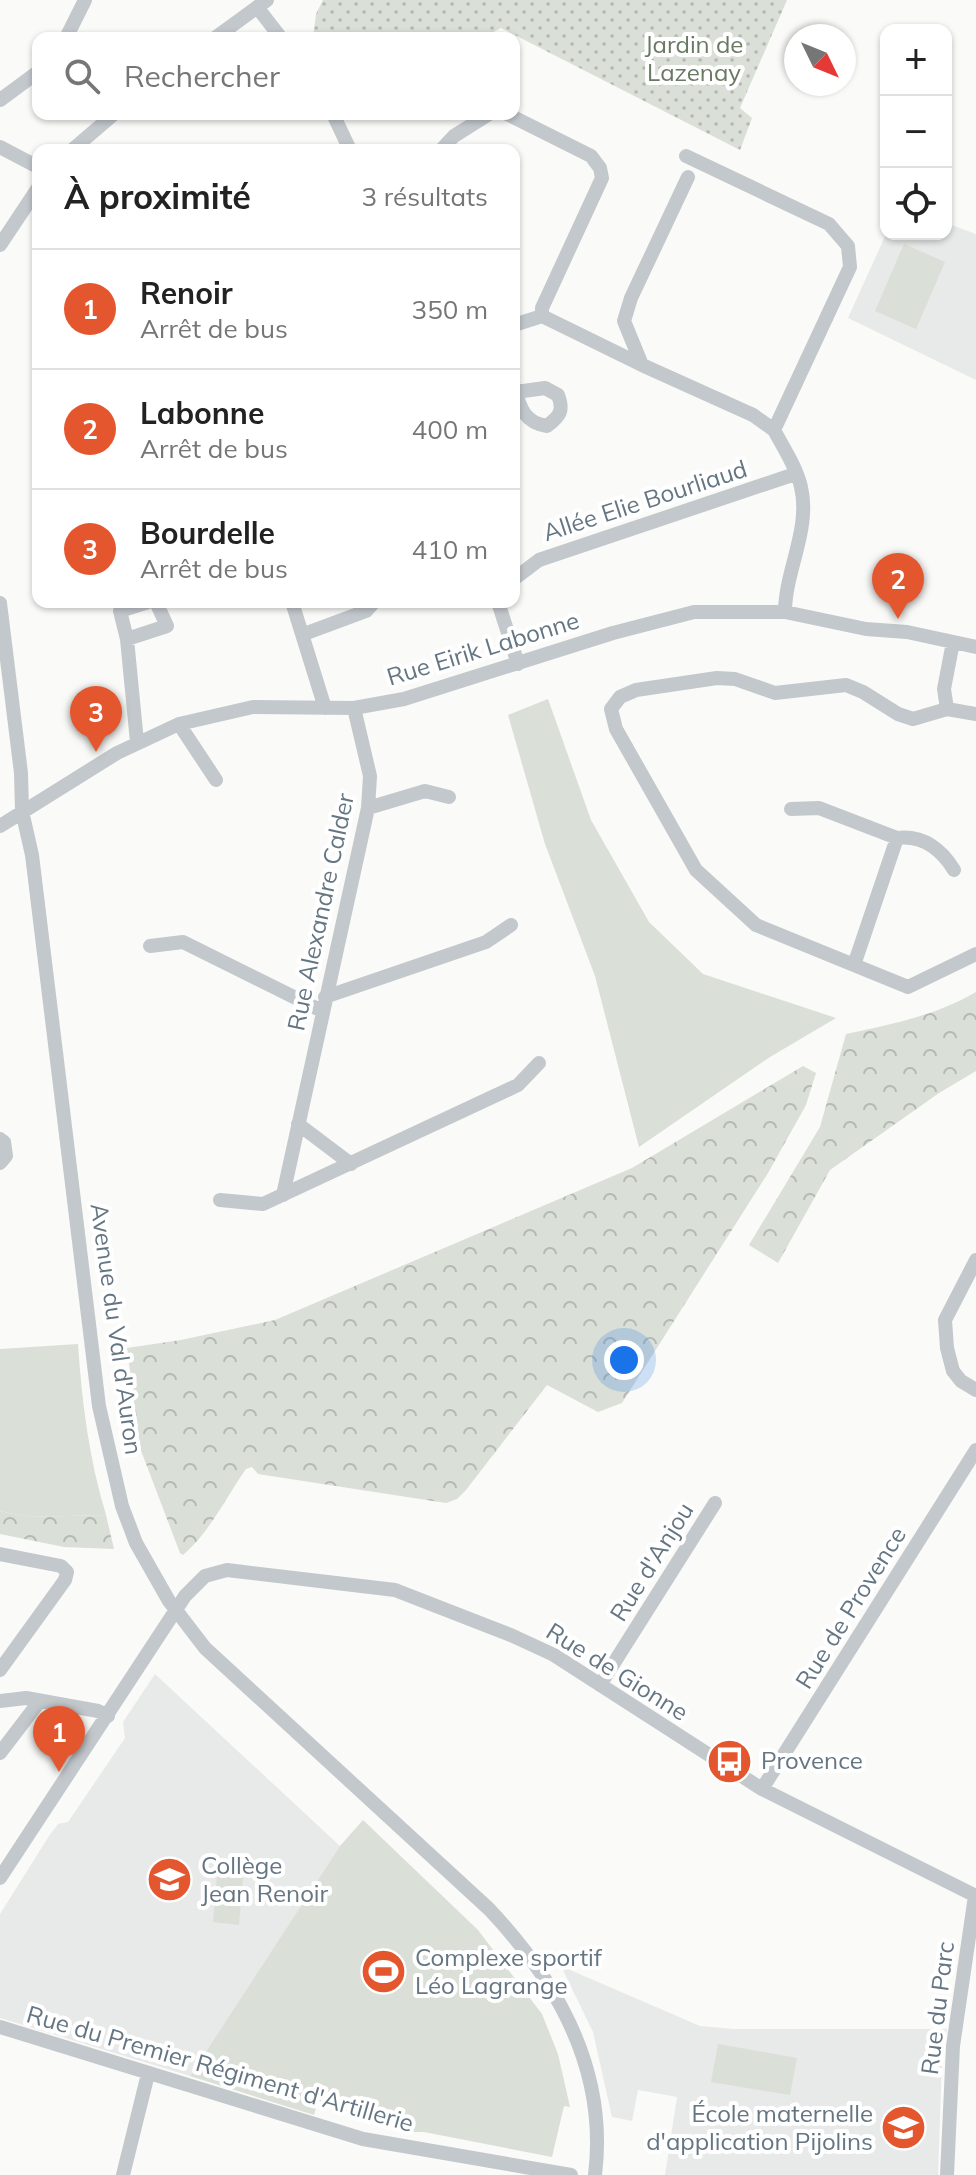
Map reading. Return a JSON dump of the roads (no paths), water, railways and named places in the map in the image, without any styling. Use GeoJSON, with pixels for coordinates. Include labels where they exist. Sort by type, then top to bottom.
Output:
{"type":"FeatureCollection","features":[{"type":"Feature","properties":{"kind":"street"},"geometry":{"type":"LineString","coordinates":[[69,32],[85,0]]}},
{"type":"Feature","properties":{"kind":"street"},"geometry":{"type":"LineString","coordinates":[[223,32],[262,4],[278,32]]}},
{"type":"Feature","properties":{"kind":"street"},"geometry":{"type":"LineString","coordinates":[[0,100],[32,76]]}},
{"type":"Feature","properties":{"kind":"street"},"geometry":{"type":"LineString","coordinates":[[79,144],[107,120]]}},
{"type":"Feature","properties":{"kind":"street"},"geometry":{"type":"LineString","coordinates":[[336,120],[347,144]]}},
{"type":"Feature","properties":{"kind":"street"},"geometry":{"type":"LineString","coordinates":[[447,144],[479,120]]}},
{"type":"Feature","properties":{"kind":"street"},"geometry":{"type":"LineString","coordinates":[[519,120],[591,156],[600,168],[602,178],[542,308],[542,316]]}},
{"type":"Feature","properties":{"kind":"street"},"geometry":{"type":"LineString","coordinates":[[0,147],[32,164]]}},
{"type":"Feature","properties":{"kind":"street"},"geometry":{"type":"LineString","coordinates":[[686,156],[829,224],[848,246],[850,267],[774,430]]}},
{"type":"Feature","properties":{"kind":"street"},"geometry":{"type":"LineString","coordinates":[[642,365],[624,321],[631,298],[688,177]]}},
{"type":"Feature","properties":{"kind":"street"},"geometry":{"type":"LineString","coordinates":[[0,245],[32,197]]}},
{"type":"Feature","properties":{"kind":"street"},"geometry":{"type":"LineString","coordinates":[[520,323],[542,316],[753,415],[774,430],[802,487],[802,531],[785,598],[785,612]]}},
{"type":"Feature","properties":{"kind":"street","name":"Allée Elie Bourliaud"},"geometry":{"type":"LineString","coordinates":[[520,574],[539,560],[795,474]]}},
{"type":"Feature","properties":{"kind":"street","name":"Avenue du Val d'Auron"},"geometry":{"type":"LineString","coordinates":[[0,603],[21,773],[22,811],[32,855],[99,1406],[122,1506],[136,1543],[175,1611],[205,1648],[489,1909],[532,1958],[560,2002],[578,2039],[589,2075],[596,2114],[595,2175]]}},
{"type":"Feature","properties":{"kind":"street"},"geometry":{"type":"LineString","coordinates":[[129,608],[120,611],[127,639],[137,742]]}},
{"type":"Feature","properties":{"kind":"street"},"geometry":{"type":"LineString","coordinates":[[127,639],[167,626],[159,608]]}},
{"type":"Feature","properties":{"kind":"street"},"geometry":{"type":"LineString","coordinates":[[294,608],[325,708]]}},
{"type":"Feature","properties":{"kind":"street"},"geometry":{"type":"LineString","coordinates":[[304,634],[369,608]]}},
{"type":"Feature","properties":{"kind":"street"},"geometry":{"type":"LineString","coordinates":[[500,608],[518,664]]}},
{"type":"Feature","properties":{"kind":"street","name":"Rue Eirik Labonne"},"geometry":{"type":"LineString","coordinates":[[0,826],[137,742],[179,724],[253,707],[354,708],[404,699],[613,633],[694,612],[785,612],[976,647]]}},
{"type":"Feature","properties":{"kind":"street"},"geometry":{"type":"LineString","coordinates":[[947,709],[944,689],[953,642]]}},
{"type":"Feature","properties":{"kind":"street"},"geometry":{"type":"LineString","coordinates":[[976,714],[947,709],[913,719],[846,685],[775,693],[735,679],[717,678],[636,690],[620,697],[611,709],[616,729],[696,870],[756,925],[908,987],[976,954]]}},
{"type":"Feature","properties":{"kind":"street","name":"Rue Alexandre Calder"},"geometry":{"type":"LineString","coordinates":[[283,1195],[368,808],[370,776],[354,708]]}},
{"type":"Feature","properties":{"kind":"street"},"geometry":{"type":"LineString","coordinates":[[179,724],[216,780]]}},
{"type":"Feature","properties":{"kind":"street"},"geometry":{"type":"LineString","coordinates":[[368,808],[425,791],[449,797]]}},
{"type":"Feature","properties":{"kind":"street"},"geometry":{"type":"LineString","coordinates":[[791,809],[819,808],[897,838],[911,837],[942,851],[954,870]]}},
{"type":"Feature","properties":{"kind":"street"},"geometry":{"type":"LineString","coordinates":[[854,965],[897,838]]}},
{"type":"Feature","properties":{"kind":"street"},"geometry":{"type":"LineString","coordinates":[[150,946],[183,942],[324,1004],[486,942],[511,925]]}},
{"type":"Feature","properties":{"kind":"street"},"geometry":{"type":"LineString","coordinates":[[220,1200],[263,1204],[518,1085],[539,1063]]}},
{"type":"Feature","properties":{"kind":"street"},"geometry":{"type":"LineString","coordinates":[[298,1124],[351,1164]]}},
{"type":"Feature","properties":{"kind":"street"},"geometry":{"type":"LineString","coordinates":[[0,1139],[4,1142],[6,1156],[0,1163]]}},
{"type":"Feature","properties":{"kind":"street"},"geometry":{"type":"LineString","coordinates":[[976,1260],[945,1320],[953,1371],[961,1381],[976,1390]]}},
{"type":"Feature","properties":{"kind":"street","name":"Rue de Provence"},"geometry":{"type":"LineString","coordinates":[[762,1789],[976,1450]]}},
{"type":"Feature","properties":{"kind":"street","name":"Rue d'Anjou"},"geometry":{"type":"LineString","coordinates":[[600,1685],[715,1503]]}},
{"type":"Feature","properties":{"kind":"street"},"geometry":{"type":"LineString","coordinates":[[0,1554],[61,1566],[67,1572],[65,1580],[0,1670]]}},
{"type":"Feature","properties":{"kind":"street","name":"Rue de Gionne"},"geometry":{"type":"LineString","coordinates":[[0,1878],[175,1611],[196,1583],[219,1571],[380,1587],[410,1595],[513,1636],[554,1655],[762,1789],[976,1896]]}},
{"type":"Feature","properties":{"kind":"street"},"geometry":{"type":"LineString","coordinates":[[0,1701],[26,1698],[98,1711],[108,1716]]}},
{"type":"Feature","properties":{"kind":"street"},"geometry":{"type":"LineString","coordinates":[[0,1753],[39,1702]]}},
{"type":"Feature","properties":{"kind":"street","name":"Rue du Parc"},"geometry":{"type":"LineString","coordinates":[[947,2175],[953,2046],[976,1896]]}},
{"type":"Feature","properties":{"kind":"street","name":"Rue du Premier Régiment d'Artillerie"},"geometry":{"type":"LineString","coordinates":[[0,2027],[363,2139],[571,2175]]}},
{"type":"Feature","properties":{"kind":"street"},"geometry":{"type":"LineString","coordinates":[[123,2175],[148,2074]]}},
{"type":"Feature","properties":{"kind":"place","name":"Labonne"},"geometry":{"type":"Point","coordinates":[898,619]}},
{"type":"Feature","properties":{"kind":"place","name":"Bourdelle"},"geometry":{"type":"Point","coordinates":[96,752]}},
{"type":"Feature","properties":{"kind":"place","name":"Provence"},"geometry":{"type":"Point","coordinates":[730,1761]}},
{"type":"Feature","properties":{"kind":"place","name":"Renoir"},"geometry":{"type":"Point","coordinates":[59,1772]}},
{"type":"Feature","properties":{"kind":"place","name":"Collège Jean Renoir"},"geometry":{"type":"Point","coordinates":[170,1880]}},
{"type":"Feature","properties":{"kind":"place","name":"Complexe sportif Léo Lagrange"},"geometry":{"type":"Point","coordinates":[384,1972]}},
{"type":"Feature","properties":{"kind":"place","name":"École maternelle d'application Pijolins"},"geometry":{"type":"Point","coordinates":[904,2128]}},
{"type":"Feature","properties":{"kind":"park label","name":"Jardin de Lazenay"},"geometry":{"type":"Point","coordinates":[694,59]}}]}
